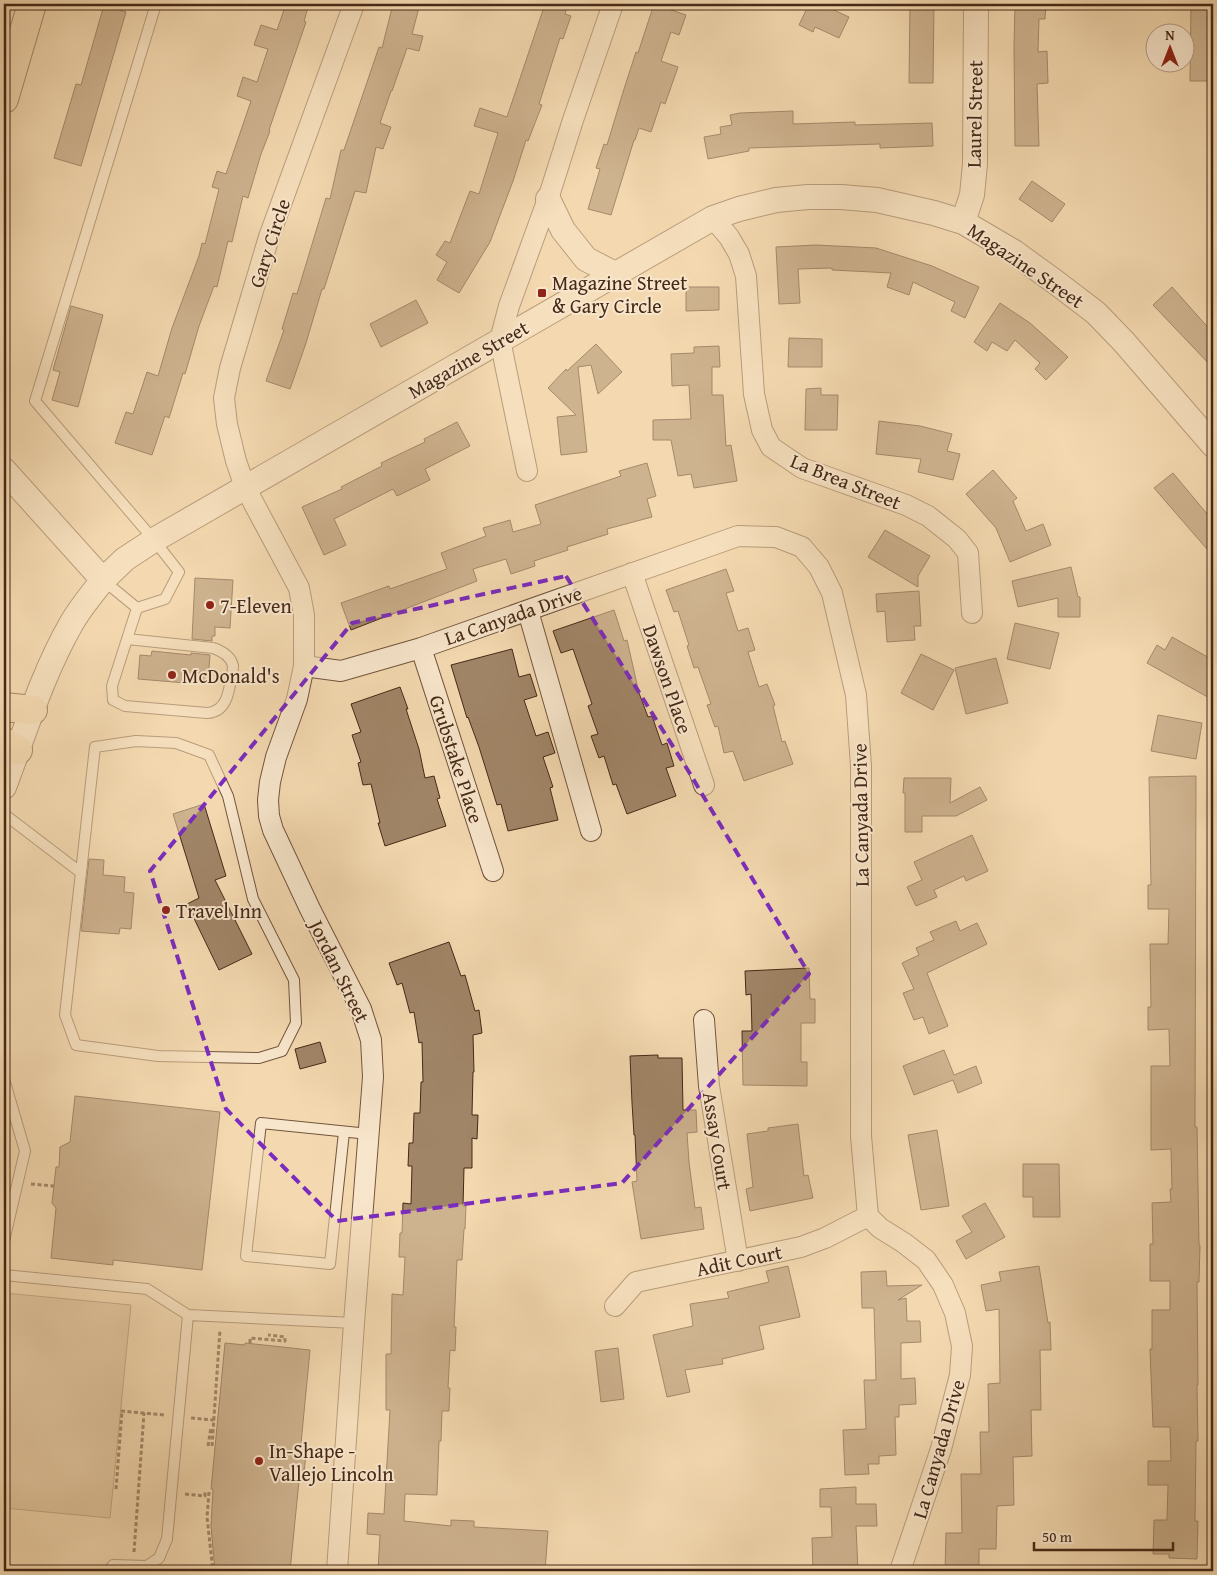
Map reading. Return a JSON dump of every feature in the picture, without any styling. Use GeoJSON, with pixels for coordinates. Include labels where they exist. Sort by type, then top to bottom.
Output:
{"type":"FeatureCollection","features":[{"type":"Feature","properties":{"kind":"highway"},"geometry":{"type":"LineString","coordinates":[[4,99],[32,4]]}},
{"type":"Feature","properties":{"kind":"highway"},"geometry":{"type":"LineString","coordinates":[[4,707],[33,710]]}},
{"type":"Feature","properties":{"kind":"street","name":"Gary Circle"},"geometry":{"type":"LineString","coordinates":[[245,487],[236,461],[226,415],[224,398],[230,368],[269,237],[354,4]]}},
{"type":"Feature","properties":{"kind":"street"},"geometry":{"type":"LineString","coordinates":[[527,471],[500,340],[509,306],[548,199],[613,4]]}},
{"type":"Feature","properties":{"kind":"street","name":"Laurel Street"},"geometry":{"type":"LineString","coordinates":[[963,222],[972,195],[974,164],[976,4]]}},
{"type":"Feature","properties":{"kind":"street","name":"Magazine Street"},"geometry":{"type":"LineString","coordinates":[[4,787],[11,746],[33,710],[50,666],[72,622],[103,580],[125,560],[154,540],[712,218],[739,210],[776,200],[841,196],[877,200],[934,213],[963,222],[1014,252],[1096,313],[1124,342],[1213,445]]}},
{"type":"Feature","properties":{"kind":"street"},"geometry":{"type":"LineString","coordinates":[[548,199],[562,230],[586,258],[616,274]]}},
{"type":"Feature","properties":{"kind":"street","name":"La Brea Street"},"geometry":{"type":"LineString","coordinates":[[712,218],[729,237],[739,254],[746,276],[754,394],[762,430],[771,447],[802,468],[906,504],[928,516],[957,539],[968,553],[972,614]]}},
{"type":"Feature","properties":{"kind":"street"},"geometry":{"type":"LineString","coordinates":[[4,470],[103,580]]}},
{"type":"Feature","properties":{"kind":"street","name":"Jordan Street"},"geometry":{"type":"LineString","coordinates":[[245,487],[299,588],[304,615],[304,666],[297,699],[276,757],[270,782],[269,816],[273,830],[310,909],[361,1009],[372,1040],[374,1077],[354,1323],[337,1571]]}},
{"type":"Feature","properties":{"kind":"street","name":"La Canyada Drive"},"geometry":{"type":"LineString","coordinates":[[304,666],[341,671],[421,648],[738,536],[776,537],[802,548],[819,567],[832,593],[856,695],[861,766],[861,1136],[868,1216],[880,1228],[926,1260],[943,1285],[955,1313],[962,1346],[960,1375],[941,1449],[900,1571]]}},
{"type":"Feature","properties":{"kind":"street","name":"Dawson Place"},"geometry":{"type":"LineString","coordinates":[[632,573],[704,785]]}},
{"type":"Feature","properties":{"kind":"street"},"geometry":{"type":"LineString","coordinates":[[528,611],[591,831]]}},
{"type":"Feature","properties":{"kind":"street","name":"Grubstake Place"},"geometry":{"type":"LineString","coordinates":[[421,648],[493,871]]}},
{"type":"Feature","properties":{"kind":"street","name":"Assay Court"},"geometry":{"type":"LineString","coordinates":[[704,1020],[709,1086],[738,1261]]}},
{"type":"Feature","properties":{"kind":"street","name":"Adit Court"},"geometry":{"type":"LineString","coordinates":[[616,1306],[636,1282],[801,1246],[824,1238],[868,1216]]}},
{"type":"Feature","properties":{"kind":"lane"},"geometry":{"type":"LineString","coordinates":[[137,608],[165,599],[180,572],[35,401],[156,4]]}},
{"type":"Feature","properties":{"kind":"lane"},"geometry":{"type":"LineString","coordinates":[[103,580],[137,608]]}},
{"type":"Feature","properties":{"kind":"lane"},"geometry":{"type":"LineString","coordinates":[[127,639],[213,648],[222,651],[233,667],[226,702],[215,712],[207,714],[125,706],[113,700],[112,686],[127,639],[137,608]]}},
{"type":"Feature","properties":{"kind":"lane"},"geometry":{"type":"LineString","coordinates":[[136,741],[176,742],[209,755],[228,796],[253,899],[294,980],[296,1023],[282,1051],[258,1058],[158,1056],[76,1045],[65,1015],[80,872],[95,747],[136,741]]}},
{"type":"Feature","properties":{"kind":"lane"},"geometry":{"type":"LineString","coordinates":[[4,814],[80,872]]}},
{"type":"Feature","properties":{"kind":"lane"},"geometry":{"type":"LineString","coordinates":[[4,1078],[25,1150],[4,1241]]}},
{"type":"Feature","properties":{"kind":"lane"},"geometry":{"type":"LineString","coordinates":[[344,1132],[330,1264],[246,1256],[261,1123],[369,1134]]}},
{"type":"Feature","properties":{"kind":"lane"},"geometry":{"type":"LineString","coordinates":[[4,1275],[147,1288],[188,1315],[354,1323]]}},
{"type":"Feature","properties":{"kind":"lane"},"geometry":{"type":"LineString","coordinates":[[109,1571],[113,1565],[147,1566],[159,1558],[167,1540],[188,1315]]}},
{"type":"Feature","properties":{"kind":"path"},"geometry":{"type":"LineString","coordinates":[[18,1183],[54,1186]]}},
{"type":"Feature","properties":{"kind":"path"},"geometry":{"type":"LineString","coordinates":[[210,1446],[220,1330]]}},
{"type":"Feature","properties":{"kind":"path"},"geometry":{"type":"LineString","coordinates":[[250,1344],[250,1338],[285,1341],[285,1337],[267,1335]]}},
{"type":"Feature","properties":{"kind":"path"},"geometry":{"type":"LineString","coordinates":[[116,1489],[122,1411],[213,1420]]}},
{"type":"Feature","properties":{"kind":"path"},"geometry":{"type":"LineString","coordinates":[[133,1565],[144,1413]]}},
{"type":"Feature","properties":{"kind":"path"},"geometry":{"type":"LineString","coordinates":[[172,1492],[205,1496],[207,1492],[207,1517],[213,1571]]}},
{"type":"Feature","properties":{"kind":"highlighted area"},"geometry":{"type":"Polygon","coordinates":[[[566,576],[689,772],[809,974],[622,1183],[337,1221],[226,1109],[150,871],[352,623],[566,576]]]}},
{"type":"Feature","properties":{"kind":"shaded area"},"geometry":{"type":"Polygon","coordinates":[[[4,1293],[131,1305],[110,1518],[4,1508],[4,1293]]]}},
{"type":"Feature","properties":{"kind":"building"},"geometry":{"type":"Polygon","coordinates":[[[286,4],[309,4],[304,21],[306,22],[248,198],[243,196],[232,242],[228,241],[217,287],[214,286],[199,326],[185,374],[183,373],[169,418],[165,416],[152,455],[115,443],[126,412],[133,414],[147,372],[158,376],[172,328],[202,243],[205,244],[219,189],[212,187],[217,171],[226,174],[251,101],[237,96],[243,77],[257,82],[268,49],[254,45],[261,25],[277,30],[286,4]]]}},
{"type":"Feature","properties":{"kind":"building"},"geometry":{"type":"Polygon","coordinates":[[[393,4],[420,4],[412,34],[423,36],[419,51],[407,48],[380,123],[391,127],[383,149],[376,147],[366,193],[355,191],[290,389],[266,381],[284,330],[282,329],[293,293],[297,294],[326,198],[330,199],[341,150],[344,150],[379,47],[382,48],[393,4]]]}},
{"type":"Feature","properties":{"kind":"building"},"geometry":{"type":"Polygon","coordinates":[[[545,4],[568,4],[565,14],[571,16],[563,39],[560,38],[539,104],[542,105],[528,141],[526,140],[490,242],[459,293],[437,280],[447,262],[436,255],[445,241],[450,243],[470,191],[479,194],[498,133],[474,126],[480,108],[507,117],[545,4]]]}},
{"type":"Feature","properties":{"kind":"building"},"geometry":{"type":"Polygon","coordinates":[[[654,4],[686,15],[679,35],[671,32],[661,61],[678,67],[665,104],[661,102],[651,132],[639,128],[611,215],[588,209],[600,169],[596,168],[604,144],[607,145],[636,52],[638,53],[654,4]]]}},
{"type":"Feature","properties":{"kind":"building"},"geometry":{"type":"Polygon","coordinates":[[[809,4],[821,4],[849,17],[839,38],[815,27],[813,32],[799,25],[809,4]]]}},
{"type":"Feature","properties":{"kind":"building"},"geometry":{"type":"Polygon","coordinates":[[[910,4],[934,4],[933,83],[909,83],[910,4]]]}},
{"type":"Feature","properties":{"kind":"building"},"geometry":{"type":"Polygon","coordinates":[[[1015,4],[1046,4],[1045,19],[1039,19],[1038,52],[1047,51],[1048,83],[1037,84],[1039,146],[1015,146],[1015,4]]]}},
{"type":"Feature","properties":{"kind":"building"},"geometry":{"type":"Polygon","coordinates":[[[1191,4],[1213,4],[1213,81],[1190,81],[1190,72],[1194,72],[1194,22],[1191,22],[1191,4]]]}},
{"type":"Feature","properties":{"kind":"building"},"geometry":{"type":"Polygon","coordinates":[[[104,5],[126,12],[81,166],[54,158],[76,84],[81,85],[104,5]]]}},
{"type":"Feature","properties":{"kind":"building"},"geometry":{"type":"Polygon","coordinates":[[[793,111],[793,124],[855,122],[855,125],[932,123],[933,146],[880,148],[880,144],[749,148],[749,151],[708,159],[704,137],[721,134],[720,127],[732,125],[730,115],[793,111]]]}},
{"type":"Feature","properties":{"kind":"building"},"geometry":{"type":"Polygon","coordinates":[[[1032,181],[1065,204],[1052,222],[1019,199],[1032,181]]]}},
{"type":"Feature","properties":{"kind":"building"},"geometry":{"type":"Polygon","coordinates":[[[816,245],[876,248],[932,266],[979,287],[965,318],[951,311],[955,302],[913,282],[909,295],[887,287],[891,273],[832,270],[832,268],[798,269],[800,303],[779,304],[776,247],[816,245]]]}},
{"type":"Feature","properties":{"kind":"building"},"geometry":{"type":"Polygon","coordinates":[[[686,287],[719,287],[719,310],[686,311],[686,287]]]}},
{"type":"Feature","properties":{"kind":"building"},"geometry":{"type":"Polygon","coordinates":[[[1172,287],[1213,333],[1213,368],[1153,305],[1172,287]]]}},
{"type":"Feature","properties":{"kind":"building"},"geometry":{"type":"Polygon","coordinates":[[[416,300],[428,323],[381,347],[370,324],[416,300]]]}},
{"type":"Feature","properties":{"kind":"building"},"geometry":{"type":"Polygon","coordinates":[[[1000,303],[1030,323],[1068,357],[1046,380],[1035,369],[1040,363],[1015,340],[1007,351],[992,342],[987,351],[974,342],[1000,303]]]}},
{"type":"Feature","properties":{"kind":"building"},"geometry":{"type":"Polygon","coordinates":[[[71,306],[103,315],[78,407],[52,400],[60,372],[53,370],[71,306]]]}},
{"type":"Feature","properties":{"kind":"building"},"geometry":{"type":"Polygon","coordinates":[[[789,338],[822,339],[822,367],[788,367],[789,338]]]}},
{"type":"Feature","properties":{"kind":"building"},"geometry":{"type":"Polygon","coordinates":[[[596,344],[622,372],[598,394],[591,365],[578,367],[587,452],[561,455],[557,417],[576,415],[548,388],[566,369],[567,371],[596,344]]]}},
{"type":"Feature","properties":{"kind":"building"},"geometry":{"type":"Polygon","coordinates":[[[719,346],[720,367],[712,367],[712,395],[723,395],[726,446],[731,445],[737,481],[694,488],[691,474],[678,476],[671,440],[653,440],[653,420],[691,419],[689,385],[672,386],[671,354],[694,353],[694,347],[719,346]]]}},
{"type":"Feature","properties":{"kind":"building"},"geometry":{"type":"Polygon","coordinates":[[[821,388],[821,395],[838,395],[837,430],[805,430],[806,389],[821,388]]]}},
{"type":"Feature","properties":{"kind":"building"},"geometry":{"type":"Polygon","coordinates":[[[879,421],[920,426],[952,434],[947,451],[960,454],[953,480],[918,472],[921,459],[876,454],[879,421]]]}},
{"type":"Feature","properties":{"kind":"building"},"geometry":{"type":"Polygon","coordinates":[[[457,422],[470,446],[425,469],[430,480],[397,496],[393,489],[334,519],[346,545],[324,555],[302,507],[342,489],[341,487],[382,466],[381,463],[425,442],[424,439],[457,422]]]}},
{"type":"Feature","properties":{"kind":"building"},"geometry":{"type":"Polygon","coordinates":[[[647,463],[656,496],[647,499],[652,517],[607,529],[608,534],[567,547],[568,550],[534,561],[535,566],[511,574],[506,559],[473,569],[477,581],[351,630],[341,603],[389,586],[390,589],[447,569],[441,553],[486,536],[483,528],[510,520],[513,532],[541,524],[535,505],[621,476],[619,471],[647,463]]]}},
{"type":"Feature","properties":{"kind":"building"},"geometry":{"type":"Polygon","coordinates":[[[993,470],[1017,498],[1013,501],[1026,531],[1043,524],[1051,545],[1010,562],[996,528],[966,494],[993,470]]]}},
{"type":"Feature","properties":{"kind":"building"},"geometry":{"type":"Polygon","coordinates":[[[1173,473],[1213,521],[1213,556],[1154,488],[1173,473]]]}},
{"type":"Feature","properties":{"kind":"building"},"geometry":{"type":"Polygon","coordinates":[[[885,530],[930,556],[918,576],[918,587],[868,557],[885,530]]]}},
{"type":"Feature","properties":{"kind":"building"},"geometry":{"type":"Polygon","coordinates":[[[1071,567],[1078,597],[1080,597],[1080,617],[1058,617],[1058,598],[1018,607],[1012,581],[1071,567]]]}},
{"type":"Feature","properties":{"kind":"building"},"geometry":{"type":"Polygon","coordinates":[[[726,569],[734,591],[726,593],[738,631],[748,628],[755,650],[748,652],[759,687],[767,684],[775,705],[773,706],[782,742],[785,741],[793,764],[744,781],[733,751],[724,753],[718,726],[715,727],[707,705],[711,704],[698,667],[694,668],[678,611],[674,612],[666,590],[726,569]]]}},
{"type":"Feature","properties":{"kind":"building"},"geometry":{"type":"Polygon","coordinates":[[[195,578],[233,580],[230,628],[215,627],[215,636],[212,636],[212,641],[192,639],[195,578]]]}},
{"type":"Feature","properties":{"kind":"building"},"geometry":{"type":"Polygon","coordinates":[[[919,591],[921,626],[914,626],[915,640],[887,642],[885,611],[877,612],[876,594],[919,591]]]}},
{"type":"Feature","properties":{"kind":"building"},"geometry":{"type":"Polygon","coordinates":[[[614,610],[624,641],[627,640],[639,693],[648,717],[652,716],[662,745],[667,743],[674,766],[666,768],[676,796],[627,814],[616,784],[613,785],[604,756],[599,758],[591,736],[598,734],[588,706],[592,704],[573,649],[561,653],[553,631],[614,610]]]}},
{"type":"Feature","properties":{"kind":"building"},"geometry":{"type":"Polygon","coordinates":[[[1015,623],[1059,633],[1050,669],[1007,659],[1015,623]]]}},
{"type":"Feature","properties":{"kind":"building"},"geometry":{"type":"Polygon","coordinates":[[[1172,637],[1213,660],[1213,700],[1147,663],[1157,645],[1165,650],[1172,637]]]}},
{"type":"Feature","properties":{"kind":"building"},"geometry":{"type":"Polygon","coordinates":[[[512,649],[519,677],[530,674],[537,696],[524,700],[536,736],[548,732],[555,753],[543,757],[553,787],[550,788],[558,820],[508,831],[501,804],[497,805],[451,665],[512,649]]]}},
{"type":"Feature","properties":{"kind":"building"},"geometry":{"type":"Polygon","coordinates":[[[152,651],[210,655],[208,680],[198,679],[198,684],[138,679],[140,655],[151,656],[152,651]]]}},
{"type":"Feature","properties":{"kind":"building"},"geometry":{"type":"Polygon","coordinates":[[[921,654],[954,670],[933,710],[901,693],[921,654]]]}},
{"type":"Feature","properties":{"kind":"building"},"geometry":{"type":"Polygon","coordinates":[[[996,658],[1008,703],[966,714],[955,668],[996,658]]]}},
{"type":"Feature","properties":{"kind":"building"},"geometry":{"type":"Polygon","coordinates":[[[400,687],[419,749],[425,778],[434,776],[440,798],[437,799],[446,826],[385,846],[378,823],[380,823],[371,784],[363,785],[358,763],[361,762],[352,735],[361,732],[351,704],[400,687]]]}},
{"type":"Feature","properties":{"kind":"building"},"geometry":{"type":"Polygon","coordinates":[[[1158,715],[1202,723],[1196,759],[1151,751],[1158,715]]]}},
{"type":"Feature","properties":{"kind":"building"},"geometry":{"type":"Polygon","coordinates":[[[1196,776],[1195,1127],[1197,1127],[1200,1245],[1199,1282],[1197,1282],[1198,1441],[1196,1441],[1195,1521],[1198,1521],[1197,1559],[1169,1558],[1169,1554],[1153,1554],[1154,1520],[1167,1520],[1168,1485],[1148,1485],[1148,1461],[1171,1461],[1170,1427],[1153,1427],[1150,1349],[1152,1349],[1152,1310],[1170,1310],[1170,1281],[1150,1281],[1150,1244],[1153,1244],[1152,1203],[1171,1202],[1170,1189],[1172,1189],[1171,1149],[1151,1150],[1151,1066],[1170,1066],[1169,1029],[1148,1030],[1148,1007],[1151,1007],[1150,944],[1168,944],[1169,909],[1148,909],[1148,885],[1151,885],[1149,777],[1196,776]]]}},
{"type":"Feature","properties":{"kind":"building"},"geometry":{"type":"Polygon","coordinates":[[[904,778],[951,778],[950,803],[980,787],[987,800],[956,816],[922,816],[922,832],[905,832],[904,778]]]}},
{"type":"Feature","properties":{"kind":"building"},"geometry":{"type":"Polygon","coordinates":[[[204,804],[226,876],[215,880],[252,954],[219,970],[187,904],[199,898],[173,814],[204,804]]]}},
{"type":"Feature","properties":{"kind":"building"},"geometry":{"type":"Polygon","coordinates":[[[972,835],[988,871],[966,881],[964,876],[934,890],[937,897],[916,906],[907,887],[922,880],[914,862],[972,835]]]}},
{"type":"Feature","properties":{"kind":"building"},"geometry":{"type":"Polygon","coordinates":[[[89,859],[104,860],[103,875],[125,877],[124,892],[134,893],[131,929],[120,928],[119,934],[81,931],[89,859]]]}},
{"type":"Feature","properties":{"kind":"building"},"geometry":{"type":"Polygon","coordinates":[[[956,921],[960,931],[977,923],[987,944],[927,973],[948,1026],[929,1034],[923,1017],[914,1020],[903,993],[914,989],[902,963],[919,955],[916,948],[934,940],[930,932],[956,921]]]}},
{"type":"Feature","properties":{"kind":"building"},"geometry":{"type":"Polygon","coordinates":[[[449,942],[461,976],[465,975],[475,1011],[479,1010],[482,1033],[473,1035],[472,1115],[478,1115],[477,1139],[472,1138],[472,1168],[464,1168],[463,1206],[466,1206],[465,1229],[462,1260],[457,1260],[454,1327],[456,1327],[455,1351],[450,1350],[449,1411],[442,1411],[437,1495],[405,1494],[404,1521],[451,1526],[451,1520],[474,1521],[474,1527],[548,1531],[545,1571],[378,1571],[380,1535],[367,1534],[368,1513],[384,1514],[390,1410],[386,1410],[386,1354],[391,1354],[392,1294],[403,1295],[405,1257],[399,1257],[400,1233],[402,1233],[403,1203],[411,1204],[412,1166],[408,1166],[409,1143],[413,1143],[414,1113],[420,1113],[421,1082],[423,1082],[422,1042],[419,1043],[414,1012],[410,1013],[402,983],[397,985],[389,963],[449,942]]]}},
{"type":"Feature","properties":{"kind":"building"},"geometry":{"type":"Polygon","coordinates":[[[809,968],[810,999],[815,999],[815,1023],[801,1023],[801,1062],[807,1062],[807,1086],[743,1085],[742,1031],[752,1031],[751,994],[746,995],[745,971],[809,968]]]}},
{"type":"Feature","properties":{"kind":"building"},"geometry":{"type":"Polygon","coordinates":[[[320,1042],[326,1062],[300,1069],[295,1049],[320,1042]]]}},
{"type":"Feature","properties":{"kind":"building"},"geometry":{"type":"Polygon","coordinates":[[[944,1050],[954,1075],[976,1066],[982,1083],[958,1093],[953,1080],[914,1095],[903,1066],[944,1050]]]}},
{"type":"Feature","properties":{"kind":"building"},"geometry":{"type":"Polygon","coordinates":[[[658,1055],[658,1058],[682,1058],[683,1110],[696,1110],[697,1132],[687,1133],[695,1208],[701,1207],[704,1229],[641,1239],[632,1182],[637,1181],[630,1056],[658,1055]]]}},
{"type":"Feature","properties":{"kind":"building"},"geometry":{"type":"Polygon","coordinates":[[[75,1096],[220,1112],[202,1270],[113,1260],[113,1265],[51,1258],[56,1208],[52,1203],[56,1167],[59,1167],[60,1147],[70,1142],[75,1096]]]}},
{"type":"Feature","properties":{"kind":"building"},"geometry":{"type":"Polygon","coordinates":[[[798,1124],[804,1176],[808,1175],[813,1198],[750,1211],[746,1189],[753,1187],[747,1134],[768,1131],[768,1128],[798,1124]]]}},
{"type":"Feature","properties":{"kind":"building"},"geometry":{"type":"Polygon","coordinates":[[[937,1130],[949,1206],[921,1210],[908,1135],[937,1130]]]}},
{"type":"Feature","properties":{"kind":"building"},"geometry":{"type":"Polygon","coordinates":[[[1023,1164],[1059,1164],[1060,1217],[1033,1217],[1033,1197],[1023,1197],[1023,1164]]]}},
{"type":"Feature","properties":{"kind":"building"},"geometry":{"type":"Polygon","coordinates":[[[985,1203],[1005,1237],[966,1259],[956,1241],[972,1232],[962,1216],[985,1203]]]}},
{"type":"Feature","properties":{"kind":"building"},"geometry":{"type":"Polygon","coordinates":[[[788,1266],[800,1317],[759,1326],[764,1349],[722,1359],[723,1364],[685,1370],[690,1392],[667,1397],[653,1335],[693,1326],[690,1304],[729,1298],[727,1292],[769,1282],[766,1271],[788,1266]]]}},
{"type":"Feature","properties":{"kind":"building"},"geometry":{"type":"Polygon","coordinates":[[[1039,1266],[1048,1323],[1050,1322],[1051,1350],[1040,1350],[1041,1410],[1031,1410],[1032,1456],[1013,1457],[1014,1505],[997,1506],[996,1549],[979,1549],[979,1571],[945,1571],[946,1533],[962,1533],[961,1474],[981,1474],[980,1432],[989,1432],[988,1384],[1000,1383],[999,1309],[986,1311],[981,1285],[1001,1281],[999,1272],[1039,1266]]]}},
{"type":"Feature","properties":{"kind":"building"},"geometry":{"type":"Polygon","coordinates":[[[886,1271],[887,1286],[922,1285],[898,1300],[906,1298],[907,1321],[920,1321],[921,1342],[901,1343],[901,1379],[915,1378],[916,1404],[899,1405],[899,1417],[895,1417],[896,1455],[879,1456],[879,1464],[868,1464],[869,1474],[845,1475],[843,1430],[866,1429],[864,1380],[876,1380],[874,1308],[862,1308],[861,1272],[886,1271]]]}},
{"type":"Feature","properties":{"kind":"building","name":"In-Shape - Vallejo Lincoln"},"geometry":{"type":"Polygon","coordinates":[[[225,1343],[245,1345],[245,1343],[310,1350],[300,1454],[306,1454],[303,1482],[299,1481],[290,1571],[215,1571],[211,1526],[213,1489],[211,1489],[225,1343]]]}},
{"type":"Feature","properties":{"kind":"building"},"geometry":{"type":"Polygon","coordinates":[[[618,1348],[624,1399],[601,1402],[595,1351],[618,1348]]]}},
{"type":"Feature","properties":{"kind":"building"},"geometry":{"type":"Polygon","coordinates":[[[856,1487],[856,1504],[876,1504],[877,1526],[856,1526],[858,1571],[813,1571],[812,1538],[832,1537],[831,1507],[820,1507],[820,1489],[856,1487]]]}},
{"type":"Feature","properties":{"kind":"place","name":"Magazine Street & Gary Circle"},"geometry":{"type":"Point","coordinates":[542,293]}},
{"type":"Feature","properties":{"kind":"place","name":"7-Eleven"},"geometry":{"type":"Point","coordinates":[210,605]}},
{"type":"Feature","properties":{"kind":"place","name":"McDonald's"},"geometry":{"type":"Point","coordinates":[172,675]}},
{"type":"Feature","properties":{"kind":"place","name":"Travel Inn"},"geometry":{"type":"Point","coordinates":[166,910]}},
{"type":"Feature","properties":{"kind":"place","name":"In-Shape - Vallejo Lincoln"},"geometry":{"type":"Point","coordinates":[259,1461]}}]}
